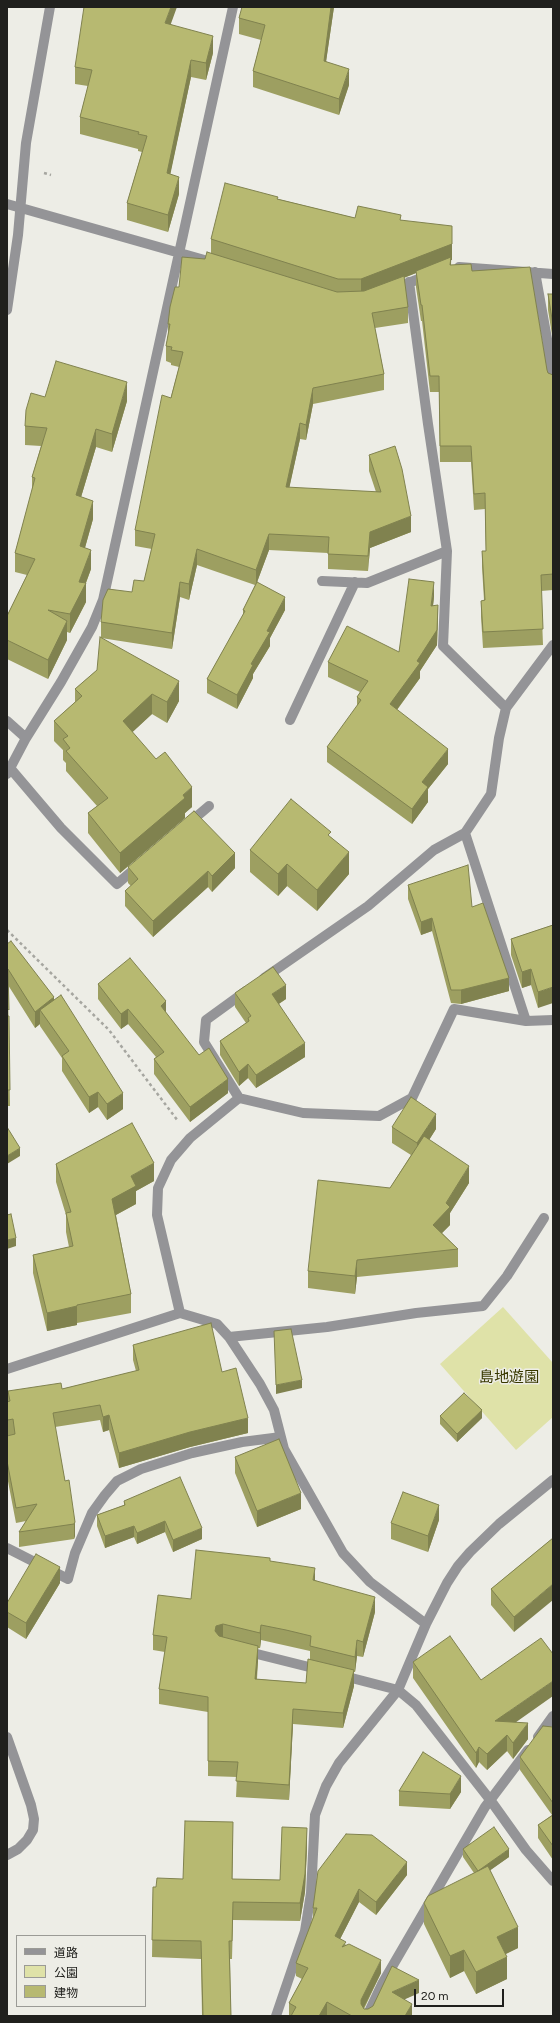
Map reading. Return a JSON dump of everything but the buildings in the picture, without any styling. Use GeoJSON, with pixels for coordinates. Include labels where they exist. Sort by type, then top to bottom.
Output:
{"type":"FeatureCollection","features":[{"type":"Feature","properties":{"kind":"street"},"geometry":{"type":"LineString","coordinates":[[7,310],[20,208],[26,143],[50,7]]}},
{"type":"Feature","properties":{"kind":"street"},"geometry":{"type":"LineString","coordinates":[[146,860],[117,884],[61,828],[8,771],[26,738],[62,682],[92,627],[103,600],[233,7]]}},
{"type":"Feature","properties":{"kind":"street"},"geometry":{"type":"LineString","coordinates":[[7,204],[225,266]]}},
{"type":"Feature","properties":{"kind":"street"},"geometry":{"type":"LineString","coordinates":[[452,266],[553,274]]}},
{"type":"Feature","properties":{"kind":"street"},"geometry":{"type":"LineString","coordinates":[[382,293],[438,272]]}},
{"type":"Feature","properties":{"kind":"street"},"geometry":{"type":"LineString","coordinates":[[535,272],[547,339],[553,385]]}},
{"type":"Feature","properties":{"kind":"street"},"geometry":{"type":"LineString","coordinates":[[409,282],[447,551],[443,646],[506,708]]}},
{"type":"Feature","properties":{"kind":"street"},"geometry":{"type":"LineString","coordinates":[[322,580],[367,583],[447,551]]}},
{"type":"Feature","properties":{"kind":"street"},"geometry":{"type":"LineString","coordinates":[[290,720],[355,582]]}},
{"type":"Feature","properties":{"kind":"street"},"geometry":{"type":"LineString","coordinates":[[553,645],[506,708],[499,738],[491,794],[465,833],[434,850],[368,906],[206,1020],[204,1042],[239,1098],[303,1113],[379,1116],[412,1098],[454,1009],[526,1021],[553,1020]]}},
{"type":"Feature","properties":{"kind":"street"},"geometry":{"type":"LineString","coordinates":[[7,721],[26,738]]}},
{"type":"Feature","properties":{"kind":"street"},"geometry":{"type":"LineString","coordinates":[[180,830],[209,806]]}},
{"type":"Feature","properties":{"kind":"street"},"geometry":{"type":"LineString","coordinates":[[465,833],[526,1021]]}},
{"type":"Feature","properties":{"kind":"street"},"geometry":{"type":"LineString","coordinates":[[180,1313],[157,1215],[158,1188],[170,1160],[190,1138],[239,1098]]}},
{"type":"Feature","properties":{"kind":"street"},"geometry":{"type":"LineString","coordinates":[[229,1337],[327,1327],[483,1306],[507,1276],[544,1218]]}},
{"type":"Feature","properties":{"kind":"street"},"geometry":{"type":"LineString","coordinates":[[7,1370],[180,1313],[217,1324],[229,1337],[260,1384],[274,1410],[284,1449],[343,1553],[370,1582],[426,1624]]}},
{"type":"Feature","properties":{"kind":"street"},"geometry":{"type":"LineString","coordinates":[[7,1548],[68,1579],[75,1552],[92,1513],[117,1481],[141,1469],[192,1453],[242,1442],[281,1437]]}},
{"type":"Feature","properties":{"kind":"street"},"geometry":{"type":"LineString","coordinates":[[276,2016],[305,1931],[311,1893],[315,1815],[326,1786],[339,1763],[398,1690],[426,1624],[447,1583],[470,1552],[499,1524],[553,1480]]}},
{"type":"Feature","properties":{"kind":"street"},"geometry":{"type":"LineString","coordinates":[[237,1649],[398,1690],[416,1705],[491,1801],[526,1850],[553,1881]]}},
{"type":"Feature","properties":{"kind":"street"},"geometry":{"type":"LineString","coordinates":[[367,2016],[382,1984],[485,1808],[553,1716]]}},
{"type":"Feature","properties":{"kind":"street"},"geometry":{"type":"LineString","coordinates":[[7,1737],[34,1819],[33,1830],[27,1840],[18,1849],[7,1855]]}},
{"type":"Feature","properties":{"kind":"path"},"geometry":{"type":"LineString","coordinates":[[42,172],[51,174]]}},
{"type":"Feature","properties":{"kind":"path"},"geometry":{"type":"LineString","coordinates":[[7,930],[109,1030],[190,1138]]}},
{"type":"Feature","properties":{"kind":"green space","name":"島地遊園"},"geometry":{"type":"Polygon","coordinates":[[[503,1307],[553,1363],[553,1417],[516,1450],[440,1364],[503,1307]]]}}]}
